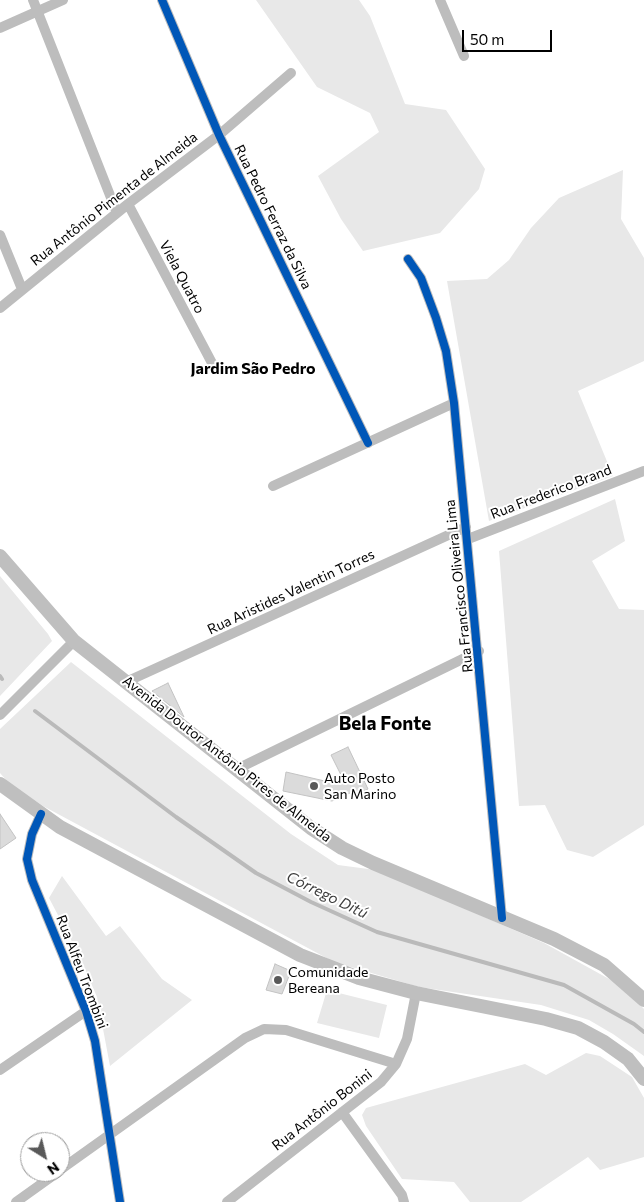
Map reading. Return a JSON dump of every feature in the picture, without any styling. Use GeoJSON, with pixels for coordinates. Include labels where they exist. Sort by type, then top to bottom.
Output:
{"type":"FeatureCollection","features":[{"type":"Feature","properties":{"kind":"main road","name":"Avenida Doutor Antônio Pires de Almeida"},"geometry":{"type":"LineString","coordinates":[[0,556],[74,640],[311,828],[342,848],[554,940],[604,966],[644,1000]]}},
{"type":"Feature","properties":{"kind":"main road"},"geometry":{"type":"LineString","coordinates":[[0,784],[60,827],[300,955],[359,978],[416,993],[546,1019],[585,1032],[604,1042],[628,1059],[644,1079]]}},
{"type":"Feature","properties":{"kind":"main road"},"geometry":{"type":"LineString","coordinates":[[585,1032],[593,1030],[613,1040],[644,1068]]}},
{"type":"Feature","properties":{"kind":"street"},"geometry":{"type":"LineString","coordinates":[[33,0],[117,213]]}},
{"type":"Feature","properties":{"kind":"street"},"geometry":{"type":"LineString","coordinates":[[0,28],[63,0]]}},
{"type":"Feature","properties":{"kind":"street","name":"Rua Pedro Ferraz da Silva"},"geometry":{"type":"LineString","coordinates":[[162,0],[219,135],[368,443]]}},
{"type":"Feature","properties":{"kind":"street"},"geometry":{"type":"LineString","coordinates":[[442,1],[464,56]]}},
{"type":"Feature","properties":{"kind":"street","name":"Rua Antônio Pimenta de Almeida"},"geometry":{"type":"LineString","coordinates":[[0,308],[128,204],[219,135],[291,73]]}},
{"type":"Feature","properties":{"kind":"street","name":"Viela Quatro"},"geometry":{"type":"LineString","coordinates":[[128,204],[212,363]]}},
{"type":"Feature","properties":{"kind":"street"},"geometry":{"type":"LineString","coordinates":[[0,235],[22,289]]}},
{"type":"Feature","properties":{"kind":"street","name":"Rua Francisco Oliveira Lima"},"geometry":{"type":"LineString","coordinates":[[408,259],[421,278],[436,318],[446,351],[454,403],[479,651],[502,918]]}},
{"type":"Feature","properties":{"kind":"street"},"geometry":{"type":"LineString","coordinates":[[273,486],[454,403]]}},
{"type":"Feature","properties":{"kind":"street","name":"Rua Frederico Brand"},"geometry":{"type":"LineString","coordinates":[[468,539],[644,471]]}},
{"type":"Feature","properties":{"kind":"street","name":"Rua Aristides Valentin Torres"},"geometry":{"type":"LineString","coordinates":[[128,682],[466,527]]}},
{"type":"Feature","properties":{"kind":"street"},"geometry":{"type":"LineString","coordinates":[[0,715],[74,640]]}},
{"type":"Feature","properties":{"kind":"street"},"geometry":{"type":"LineString","coordinates":[[237,769],[479,651]]}},
{"type":"Feature","properties":{"kind":"street","name":"Rua Alfeu Trombini"},"geometry":{"type":"LineString","coordinates":[[41,814],[32,834],[27,859],[32,880],[86,1011],[95,1041],[120,1202]]}},
{"type":"Feature","properties":{"kind":"street","name":"Rua Antônio Bonini"},"geometry":{"type":"LineString","coordinates":[[228,1202],[381,1082],[396,1064],[406,1039],[416,993]]}},
{"type":"Feature","properties":{"kind":"street"},"geometry":{"type":"LineString","coordinates":[[0,1069],[86,1011]]}},
{"type":"Feature","properties":{"kind":"street"},"geometry":{"type":"LineString","coordinates":[[70,1163],[245,1038],[264,1029],[286,1030],[396,1064]]}},
{"type":"Feature","properties":{"kind":"street"},"geometry":{"type":"LineString","coordinates":[[342,1112],[402,1195],[404,1202]]}},
{"type":"Feature","properties":{"kind":"street"},"geometry":{"type":"LineString","coordinates":[[16,1202],[44,1182]]}},
{"type":"Feature","properties":{"kind":"shaded area"},"geometry":{"type":"Polygon","coordinates":[[[256,0],[359,0],[370,16],[405,104],[446,110],[485,169],[479,189],[440,233],[363,251],[341,219],[318,176],[379,132],[370,113],[317,87],[256,0]]]}},
{"type":"Feature","properties":{"kind":"shaded area"},"geometry":{"type":"Polygon","coordinates":[[[623,170],[621,219],[644,258],[644,361],[578,391],[613,476],[489,521],[447,281],[487,279],[509,260],[531,228],[559,198],[623,170]]]}},
{"type":"Feature","properties":{"kind":"shaded area"},"geometry":{"type":"Polygon","coordinates":[[[615,499],[625,541],[592,561],[619,609],[644,610],[644,825],[593,857],[567,850],[545,805],[519,806],[499,551],[615,499]]]}},
{"type":"Feature","properties":{"kind":"shaded area"},"geometry":{"type":"Polygon","coordinates":[[[0,576],[52,641],[0,696],[0,576]]]}},
{"type":"Feature","properties":{"kind":"shaded area"},"geometry":{"type":"Polygon","coordinates":[[[71,662],[291,834],[338,865],[376,870],[544,943],[620,985],[644,1009],[644,1056],[589,1020],[541,1005],[419,987],[334,962],[43,806],[8,782],[0,773],[0,729],[71,662]]]}},
{"type":"Feature","properties":{"kind":"shaded area"},"geometry":{"type":"Polygon","coordinates":[[[62,876],[106,936],[120,926],[162,979],[192,1000],[110,1066],[97,997],[79,955],[49,898],[62,876]]]}},
{"type":"Feature","properties":{"kind":"shaded area"},"geometry":{"type":"Polygon","coordinates":[[[327,990],[387,1005],[379,1038],[317,1023],[327,990]]]}},
{"type":"Feature","properties":{"kind":"shaded area"},"geometry":{"type":"Polygon","coordinates":[[[586,1053],[600,1056],[632,1077],[644,1098],[644,1157],[600,1170],[588,1157],[521,1202],[470,1202],[454,1182],[402,1179],[366,1126],[362,1115],[366,1108],[525,1064],[546,1075],[586,1053]]]}},
{"type":"Feature","properties":{"kind":"building"},"geometry":{"type":"Polygon","coordinates":[[[168,683],[184,717],[152,691],[168,683]]]}},
{"type":"Feature","properties":{"kind":"building"},"geometry":{"type":"Polygon","coordinates":[[[348,747],[368,789],[352,797],[350,793],[332,801],[283,791],[286,772],[329,782],[341,775],[331,755],[348,747]]]}},
{"type":"Feature","properties":{"kind":"building"},"geometry":{"type":"Polygon","coordinates":[[[0,814],[16,838],[0,849],[0,814]]]}},
{"type":"Feature","properties":{"kind":"building","name":"Comunidade Bereana"},"geometry":{"type":"Polygon","coordinates":[[[275,964],[291,971],[282,994],[266,990],[275,964]]]}},
{"type":"Feature","properties":{"kind":"waterway","name":"Córrego Ditú"},"geometry":{"type":"LineString","coordinates":[[35,711],[176,817],[256,873],[311,902],[377,932],[564,985],[634,1024],[644,1032]]}},
{"type":"Feature","properties":{"kind":"cycle path"},"geometry":{"type":"LineString","coordinates":[[162,0],[219,135],[368,443]]}},
{"type":"Feature","properties":{"kind":"cycle path"},"geometry":{"type":"LineString","coordinates":[[408,259],[421,278],[436,318],[446,351],[454,403],[502,918]]}},
{"type":"Feature","properties":{"kind":"cycle path"},"geometry":{"type":"LineString","coordinates":[[41,814],[32,834],[27,859],[32,880],[86,1011],[95,1041],[120,1202]]}},
{"type":"Feature","properties":{"kind":"place","name":"Auto Posto San Marino"},"geometry":{"type":"Point","coordinates":[314,786]}},
{"type":"Feature","properties":{"kind":"place","name":"Comunidade Bereana"},"geometry":{"type":"Point","coordinates":[278,980]}},
{"type":"Feature","properties":{"kind":"district","name":"Jardim São Pedro"},"geometry":{"type":"Point","coordinates":[253,369]}},
{"type":"Feature","properties":{"kind":"district","name":"Bela Fonte"},"geometry":{"type":"Point","coordinates":[385,724]}}]}
